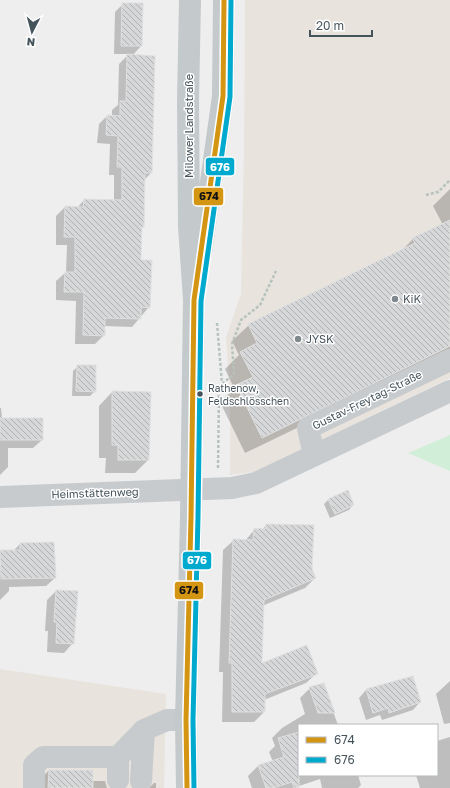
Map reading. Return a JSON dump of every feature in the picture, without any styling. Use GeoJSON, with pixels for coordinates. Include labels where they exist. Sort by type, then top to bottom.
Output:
{"type":"FeatureCollection","features":[{"type":"Feature","properties":{"kind":"main road","name":"Milower Landstraße"},"geometry":{"type":"LineString","coordinates":[[187,788],[186,720],[194,300],[189,218],[188,100],[190,0]]}},
{"type":"Feature","properties":{"kind":"main road","name":"Milower Landstraße"},"geometry":{"type":"LineString","coordinates":[[194,300],[223,96],[224,0]]}},
{"type":"Feature","properties":{"kind":"street","name":"Gustav-Freytag-Straße"},"geometry":{"type":"LineString","coordinates":[[314,455],[308,428],[450,360]]}},
{"type":"Feature","properties":{"kind":"street"},"geometry":{"type":"LineString","coordinates":[[191,489],[232,488],[256,483],[450,391]]}},
{"type":"Feature","properties":{"kind":"street","name":"Heimstättenweg"},"geometry":{"type":"LineString","coordinates":[[0,497],[191,489]]}},
{"type":"Feature","properties":{"kind":"street"},"geometry":{"type":"LineString","coordinates":[[118,780],[118,757],[144,730],[167,720],[186,720]]}},
{"type":"Feature","properties":{"kind":"street"},"geometry":{"type":"LineString","coordinates":[[141,781],[144,730]]}},
{"type":"Feature","properties":{"kind":"street"},"geometry":{"type":"LineString","coordinates":[[34,788],[34,765],[43,757],[118,757]]}},
{"type":"Feature","properties":{"kind":"path"},"geometry":{"type":"LineString","coordinates":[[426,195],[438,192],[450,180]]}},
{"type":"Feature","properties":{"kind":"path"},"geometry":{"type":"LineString","coordinates":[[218,488],[219,391],[222,384],[234,374],[232,344],[241,320],[260,305],[276,271]]}},
{"type":"Feature","properties":{"kind":"shaded area"},"geometry":{"type":"Polygon","coordinates":[[[245,0],[450,0],[450,378],[254,472],[230,475],[230,394],[226,337],[241,294],[245,0]]]}},
{"type":"Feature","properties":{"kind":"shaded area"},"geometry":{"type":"Polygon","coordinates":[[[0,669],[166,694],[164,788],[0,788],[0,669]]]}},
{"type":"Feature","properties":{"kind":"green space"},"geometry":{"type":"Polygon","coordinates":[[[450,435],[450,471],[408,453],[450,435]]]}},
{"type":"Feature","properties":{"kind":"building"},"geometry":{"type":"Polygon","coordinates":[[[122,3],[143,3],[142,46],[121,46],[122,3]]]}},
{"type":"Feature","properties":{"kind":"building"},"geometry":{"type":"Polygon","coordinates":[[[127,54],[155,56],[152,173],[145,173],[144,227],[142,227],[141,260],[152,260],[150,308],[141,307],[141,319],[105,318],[105,336],[83,335],[84,292],[64,292],[65,272],[75,272],[75,237],[64,237],[65,206],[83,207],[84,199],[122,200],[122,167],[117,167],[118,136],[106,135],[107,115],[120,116],[120,101],[126,101],[127,54]]]}},
{"type":"Feature","properties":{"kind":"building"},"geometry":{"type":"Polygon","coordinates":[[[450,220],[450,346],[262,438],[236,385],[253,377],[240,352],[257,343],[248,324],[415,243],[412,238],[450,220]]]}},
{"type":"Feature","properties":{"kind":"building"},"geometry":{"type":"Polygon","coordinates":[[[77,365],[96,365],[96,392],[76,391],[77,365]]]}},
{"type":"Feature","properties":{"kind":"building"},"geometry":{"type":"Polygon","coordinates":[[[112,391],[151,392],[149,460],[118,460],[118,445],[112,445],[112,391]]]}},
{"type":"Feature","properties":{"kind":"building"},"geometry":{"type":"Polygon","coordinates":[[[0,418],[43,418],[43,440],[0,440],[0,418]]]}},
{"type":"Feature","properties":{"kind":"building"},"geometry":{"type":"Polygon","coordinates":[[[348,490],[354,505],[335,514],[328,499],[348,490]]]}},
{"type":"Feature","properties":{"kind":"building"},"geometry":{"type":"Polygon","coordinates":[[[266,524],[314,525],[312,569],[316,578],[264,600],[262,663],[307,645],[318,674],[265,694],[265,712],[232,712],[232,663],[229,663],[233,539],[253,540],[254,528],[265,529],[266,524]]]}},
{"type":"Feature","properties":{"kind":"building"},"geometry":{"type":"Polygon","coordinates":[[[54,542],[56,578],[1,579],[0,550],[20,550],[20,543],[54,542]]]}},
{"type":"Feature","properties":{"kind":"building"},"geometry":{"type":"Polygon","coordinates":[[[56,590],[78,591],[74,644],[56,643],[57,622],[54,622],[56,590]]]}},
{"type":"Feature","properties":{"kind":"building"},"geometry":{"type":"Polygon","coordinates":[[[413,676],[421,702],[389,713],[388,708],[373,713],[366,689],[413,676]]]}},
{"type":"Feature","properties":{"kind":"building"},"geometry":{"type":"Polygon","coordinates":[[[324,683],[335,713],[318,713],[309,687],[324,683]]]}},
{"type":"Feature","properties":{"kind":"building"},"geometry":{"type":"Polygon","coordinates":[[[298,732],[299,788],[294,788],[292,782],[273,788],[266,788],[258,765],[284,757],[278,738],[298,732]]]}},
{"type":"Feature","properties":{"kind":"building"},"geometry":{"type":"Polygon","coordinates":[[[49,770],[93,770],[93,788],[48,788],[49,770]]]}},
{"type":"Feature","properties":{"kind":"transit line","name":"674"},"geometry":{"type":"LineString","coordinates":[[187,788],[186,720],[194,300],[223,96],[224,0]]}},
{"type":"Feature","properties":{"kind":"transit line","name":"676"},"geometry":{"type":"LineString","coordinates":[[194,788],[193,720],[201,301],[230,97],[231,0]]}},
{"type":"Feature","properties":{"kind":"place","name":"KiK"},"geometry":{"type":"Point","coordinates":[395,299]}},
{"type":"Feature","properties":{"kind":"place","name":"JYSK"},"geometry":{"type":"Point","coordinates":[298,339]}},
{"type":"Feature","properties":{"kind":"place","name":"Rathenow, Feldschlösschen"},"geometry":{"type":"Point","coordinates":[200,394]}}]}
